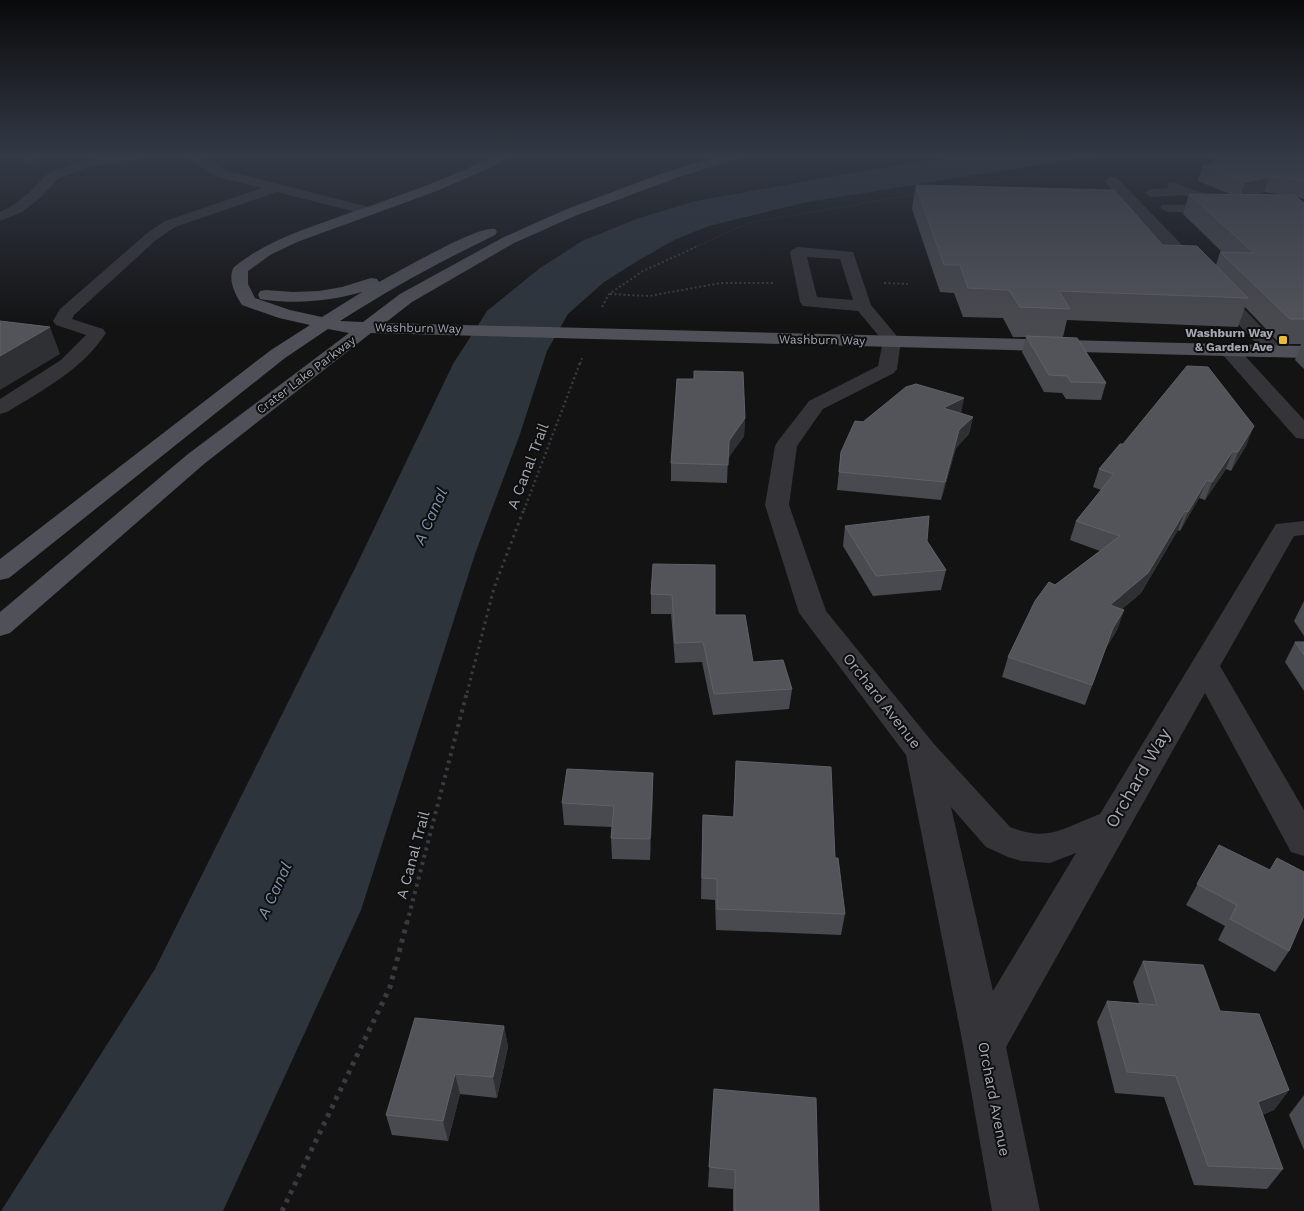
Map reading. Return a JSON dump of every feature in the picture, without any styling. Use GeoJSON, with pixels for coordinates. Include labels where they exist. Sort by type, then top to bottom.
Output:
{"type":"FeatureCollection","features":[{"type":"Feature","properties":{"kind":"main road"},"geometry":{"type":"LineString","coordinates":[[367,212],[288,239],[254,257],[240,270],[240,284],[243,290],[256,294],[290,298],[317,298],[370,284],[425,256],[464,244]]}},
{"type":"Feature","properties":{"kind":"main road","name":"Crater Lake Parkway"},"geometry":{"type":"LineString","coordinates":[[0,572],[278,354],[333,325],[375,291],[464,244],[535,212]]}},
{"type":"Feature","properties":{"kind":"main road","name":"Crater Lake Parkway"},"geometry":{"type":"LineString","coordinates":[[0,627],[196,459],[406,298],[509,240],[573,212]]}},
{"type":"Feature","properties":{"kind":"main road","name":"Washburn Way"},"geometry":{"type":"LineString","coordinates":[[243,290],[248,301],[285,314],[333,325],[591,334],[1304,352]]}},
{"type":"Feature","properties":{"kind":"street"},"geometry":{"type":"LineString","coordinates":[[0,217],[12,212]]}},
{"type":"Feature","properties":{"kind":"street"},"geometry":{"type":"LineString","coordinates":[[0,408],[51,376],[92,343],[97,333],[62,321],[66,313],[152,237],[170,224],[207,212]]}},
{"type":"Feature","properties":{"kind":"street"},"geometry":{"type":"LineString","coordinates":[[1141,212],[1274,351]]}},
{"type":"Feature","properties":{"kind":"street"},"geometry":{"type":"LineString","coordinates":[[863,306],[809,302],[798,252],[848,255],[863,306],[892,341]]}},
{"type":"Feature","properties":{"kind":"street","name":"Orchard Avenue"},"geometry":{"type":"LineString","coordinates":[[892,341],[887,369],[816,406],[786,446],[777,505],[812,612],[922,752],[984,1045],[1016,1211]]}},
{"type":"Feature","properties":{"kind":"street"},"geometry":{"type":"LineString","coordinates":[[1229,350],[1304,433]]}},
{"type":"Feature","properties":{"kind":"street","name":"Orchard Way"},"geometry":{"type":"LineString","coordinates":[[984,1045],[1285,529],[1304,528]]}},
{"type":"Feature","properties":{"kind":"street"},"geometry":{"type":"LineString","coordinates":[[1205,665],[1304,842]]}},
{"type":"Feature","properties":{"kind":"street"},"geometry":{"type":"LineString","coordinates":[[922,752],[998,837],[1021,847],[1050,849],[1112,824]]}},
{"type":"Feature","properties":{"kind":"path"},"geometry":{"type":"LineString","coordinates":[[609,294],[643,270],[748,223],[815,212]]}},
{"type":"Feature","properties":{"kind":"path"},"geometry":{"type":"LineString","coordinates":[[609,294],[649,296],[721,283],[805,284]]}},
{"type":"Feature","properties":{"kind":"path"},"geometry":{"type":"LineString","coordinates":[[856,283],[908,284]]}},
{"type":"Feature","properties":{"kind":"path","name":"A Canal Trail"},"geometry":{"type":"LineString","coordinates":[[282,1211],[390,987],[494,588],[591,334],[609,294]]}},
{"type":"Feature","properties":{"kind":"water","name":"A Canal"},"geometry":{"type":"Polygon","coordinates":[[[661,212],[768,212],[709,226],[676,239],[604,282],[568,314],[547,351],[519,437],[475,554],[361,910],[223,1211],[1,1211],[155,969],[358,562],[453,364],[487,311],[540,268],[582,241],[639,218],[661,212]]]}},
{"type":"Feature","properties":{"kind":"building"},"geometry":{"type":"Polygon","coordinates":[[[925,212],[1133,212],[1163,245],[1197,246],[1248,298],[1059,291],[1070,309],[1020,307],[1009,290],[968,288],[960,265],[944,265],[925,212]]]}},
{"type":"Feature","properties":{"kind":"building"},"geometry":{"type":"Polygon","coordinates":[[[1208,212],[1304,212],[1304,319],[1290,319],[1220,252],[1254,253],[1208,212]]]}},
{"type":"Feature","properties":{"kind":"building"},"geometry":{"type":"Polygon","coordinates":[[[0,321],[50,327],[0,356],[0,321]]]}},
{"type":"Feature","properties":{"kind":"building"},"geometry":{"type":"Polygon","coordinates":[[[1026,336],[1077,338],[1106,383],[1071,382],[1067,376],[1049,375],[1026,336]]]}},
{"type":"Feature","properties":{"kind":"building"},"geometry":{"type":"Polygon","coordinates":[[[1187,366],[1208,367],[1254,426],[1238,452],[1233,451],[1212,482],[1207,480],[1188,512],[1185,511],[1148,573],[1110,605],[1124,610],[1113,628],[1092,685],[1008,657],[1035,601],[1049,582],[1055,585],[1120,536],[1076,521],[1114,474],[1099,469],[1120,444],[1123,444],[1187,366]]]}},
{"type":"Feature","properties":{"kind":"building"},"geometry":{"type":"Polygon","coordinates":[[[694,371],[743,372],[745,418],[729,441],[728,465],[671,463],[677,379],[694,379],[694,371]]]}},
{"type":"Feature","properties":{"kind":"building"},"geometry":{"type":"Polygon","coordinates":[[[916,384],[964,398],[943,408],[973,417],[959,430],[945,482],[839,472],[841,452],[855,421],[863,422],[906,387],[916,384]]]}},
{"type":"Feature","properties":{"kind":"building"},"geometry":{"type":"Polygon","coordinates":[[[929,516],[927,541],[946,570],[876,576],[845,526],[929,516]]]}},
{"type":"Feature","properties":{"kind":"building"},"geometry":{"type":"Polygon","coordinates":[[[653,564],[715,565],[715,615],[745,615],[753,662],[783,660],[792,689],[714,694],[703,642],[675,643],[672,595],[651,594],[653,564]]]}},
{"type":"Feature","properties":{"kind":"building"},"geometry":{"type":"Polygon","coordinates":[[[1295,642],[1304,642],[1304,655],[1295,642]]]}},
{"type":"Feature","properties":{"kind":"building"},"geometry":{"type":"Polygon","coordinates":[[[736,761],[831,767],[835,858],[838,858],[845,914],[717,909],[717,879],[702,878],[703,815],[734,817],[736,761]]]}},
{"type":"Feature","properties":{"kind":"building"},"geometry":{"type":"Polygon","coordinates":[[[567,769],[653,773],[650,839],[611,838],[614,806],[562,803],[567,769]]]}},
{"type":"Feature","properties":{"kind":"building"},"geometry":{"type":"Polygon","coordinates":[[[1219,845],[1270,870],[1277,858],[1304,872],[1304,916],[1289,951],[1230,919],[1237,905],[1197,884],[1219,845]]]}},
{"type":"Feature","properties":{"kind":"building"},"geometry":{"type":"Polygon","coordinates":[[[1143,961],[1203,965],[1220,1011],[1259,1014],[1289,1090],[1258,1102],[1283,1169],[1208,1166],[1176,1076],[1127,1072],[1107,1001],[1157,1005],[1143,961]]]}},
{"type":"Feature","properties":{"kind":"building"},"geometry":{"type":"Polygon","coordinates":[[[415,1018],[504,1026],[493,1077],[455,1074],[443,1121],[386,1115],[415,1018]]]}},
{"type":"Feature","properties":{"kind":"building"},"geometry":{"type":"Polygon","coordinates":[[[714,1089],[816,1098],[819,1211],[735,1211],[735,1170],[709,1167],[714,1089]]]}},
{"type":"Feature","properties":{"kind":"place","name":"Washburn Way & Garden Ave"},"geometry":{"type":"Point","coordinates":[1283,340]}}]}
